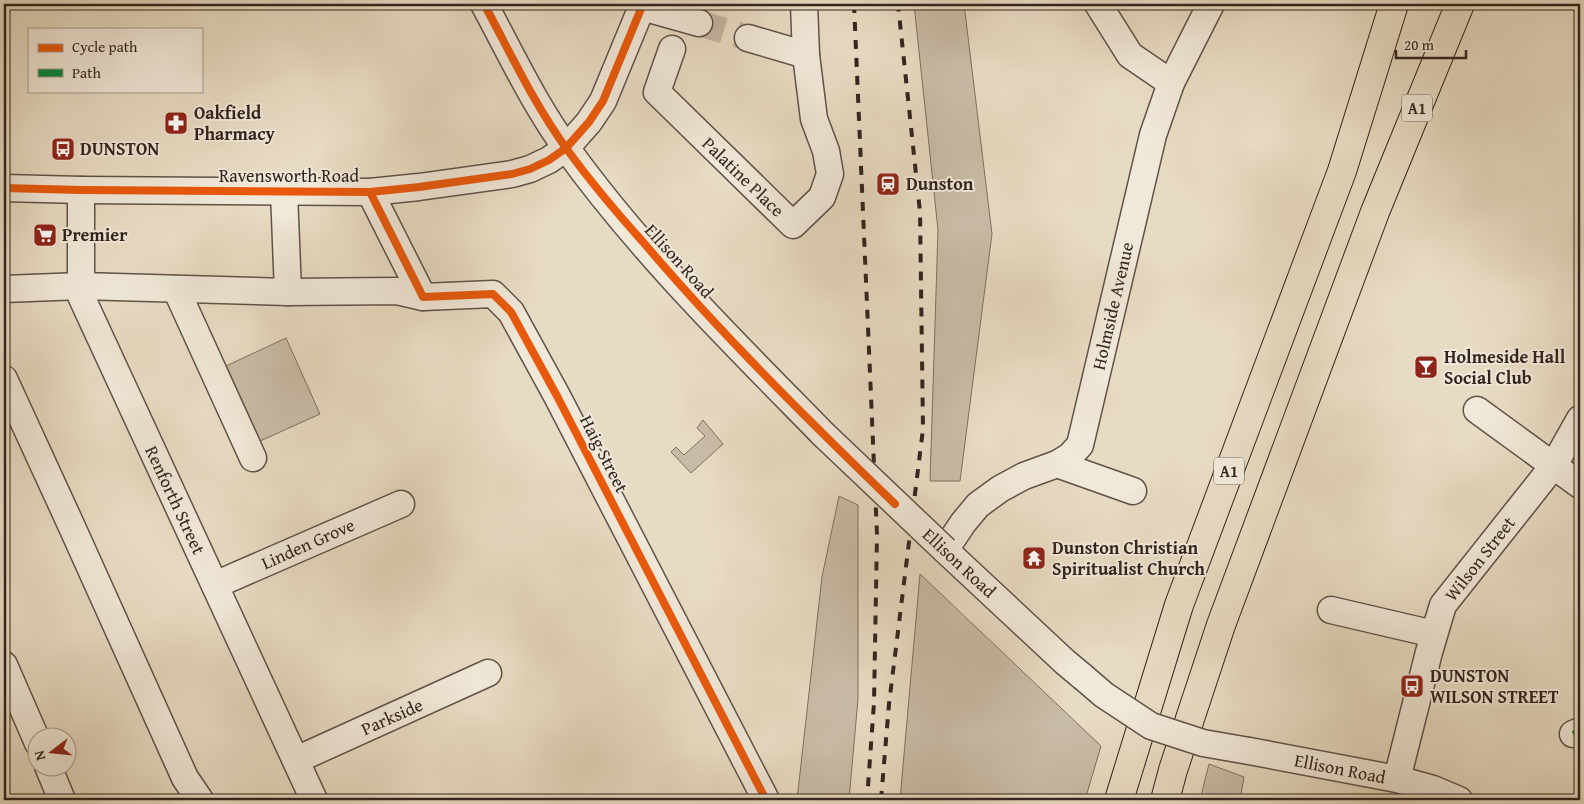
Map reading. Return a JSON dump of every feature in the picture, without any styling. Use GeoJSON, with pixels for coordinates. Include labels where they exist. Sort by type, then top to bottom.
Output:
{"type":"FeatureCollection","features":[{"type":"Feature","properties":{"kind":"highway"},"geometry":{"type":"LineString","coordinates":[[1350,146],[1394,4]]}},
{"type":"Feature","properties":{"kind":"highway","name":"A1"},"geometry":{"type":"LineString","coordinates":[[1119,800],[1179,605],[1350,146],[1410,4]]}},
{"type":"Feature","properties":{"kind":"highway","name":"A1"},"geometry":{"type":"LineString","coordinates":[[1167,800],[1173,770],[1221,625],[1371,222],[1460,4]]}},
{"type":"Feature","properties":{"kind":"street","name":"Ellison Road"},"geometry":{"type":"LineString","coordinates":[[484,4],[546,116],[566,148],[600,193],[680,286],[823,434],[944,550],[1104,695],[1151,726],[1203,743],[1397,779],[1433,789],[1459,800]]}},
{"type":"Feature","properties":{"kind":"street","name":"Palatine Place"},"geometry":{"type":"LineString","coordinates":[[672,49],[657,92],[793,225],[822,198],[830,174],[826,151],[814,118],[806,55],[804,4]]}},
{"type":"Feature","properties":{"kind":"street"},"geometry":{"type":"LineString","coordinates":[[1098,4],[1130,55],[1171,83]]}},
{"type":"Feature","properties":{"kind":"street","name":"Holmside Avenue"},"geometry":{"type":"LineString","coordinates":[[944,550],[978,505],[1008,484],[1057,464],[1070,456],[1080,445],[1153,135],[1171,83],[1211,4]]}},
{"type":"Feature","properties":{"kind":"street","name":"Ravensworth Road"},"geometry":{"type":"LineString","coordinates":[[4,188],[370,192],[512,174],[530,169],[549,160],[566,148],[589,122],[603,101],[643,5]]}},
{"type":"Feature","properties":{"kind":"street"},"geometry":{"type":"LineString","coordinates":[[643,5],[699,23]]}},
{"type":"Feature","properties":{"kind":"street"},"geometry":{"type":"LineString","coordinates":[[748,38],[806,55]]}},
{"type":"Feature","properties":{"kind":"street","name":"Renforth Street"},"geometry":{"type":"LineString","coordinates":[[81,190],[81,296],[314,800]]}},
{"type":"Feature","properties":{"kind":"street"},"geometry":{"type":"LineString","coordinates":[[284,192],[288,286]]}},
{"type":"Feature","properties":{"kind":"street"},"geometry":{"type":"LineString","coordinates":[[370,192],[423,297]]}},
{"type":"Feature","properties":{"kind":"street","name":"Haig Street"},"geometry":{"type":"LineString","coordinates":[[4,289],[81,286],[176,289],[288,286],[397,291],[423,297],[493,294],[511,312],[557,396],[766,800]]}},
{"type":"Feature","properties":{"kind":"street"},"geometry":{"type":"LineString","coordinates":[[176,289],[253,458]]}},
{"type":"Feature","properties":{"kind":"street"},"geometry":{"type":"LineString","coordinates":[[4,379],[185,778],[200,800]]}},
{"type":"Feature","properties":{"kind":"street"},"geometry":{"type":"LineString","coordinates":[[1477,410],[1580,485]]}},
{"type":"Feature","properties":{"kind":"street","name":"Wilson Street"},"geometry":{"type":"LineString","coordinates":[[1397,779],[1443,605],[1554,465],[1580,419]]}},
{"type":"Feature","properties":{"kind":"street"},"geometry":{"type":"LineString","coordinates":[[1057,464],[1134,491]]}},
{"type":"Feature","properties":{"kind":"street","name":"Linden Grove"},"geometry":{"type":"LineString","coordinates":[[215,585],[401,504]]}},
{"type":"Feature","properties":{"kind":"street"},"geometry":{"type":"LineString","coordinates":[[1330,610],[1434,634]]}},
{"type":"Feature","properties":{"kind":"street"},"geometry":{"type":"LineString","coordinates":[[4,665],[31,726]]}},
{"type":"Feature","properties":{"kind":"street","name":"Parkside"},"geometry":{"type":"LineString","coordinates":[[296,760],[488,673]]}},
{"type":"Feature","properties":{"kind":"street"},"geometry":{"type":"LineString","coordinates":[[52,776],[62,800]]}},
{"type":"Feature","properties":{"kind":"shaded area"},"geometry":{"type":"Polygon","coordinates":[[[914,4],[964,4],[992,234],[960,481],[930,481],[938,230],[914,4]]]}},
{"type":"Feature","properties":{"kind":"shaded area"},"geometry":{"type":"Polygon","coordinates":[[[286,338],[320,414],[258,442],[226,366],[286,338]]]}},
{"type":"Feature","properties":{"kind":"shaded area"},"geometry":{"type":"Polygon","coordinates":[[[703,420],[723,444],[691,473],[671,452],[676,447],[684,455],[705,436],[697,428],[703,420]]]}},
{"type":"Feature","properties":{"kind":"shaded area"},"geometry":{"type":"Polygon","coordinates":[[[839,496],[858,505],[858,699],[849,800],[797,800],[822,577],[839,496]]]}},
{"type":"Feature","properties":{"kind":"shaded area"},"geometry":{"type":"Polygon","coordinates":[[[920,574],[1101,746],[1085,800],[900,800],[920,574]]]}},
{"type":"Feature","properties":{"kind":"shaded area"},"geometry":{"type":"Polygon","coordinates":[[[1209,764],[1244,777],[1240,800],[1200,800],[1209,764]]]}},
{"type":"Feature","properties":{"kind":"tunnel"},"geometry":{"type":"LineString","coordinates":[[699,23],[748,38]]}},
{"type":"Feature","properties":{"kind":"railway"},"geometry":{"type":"LineString","coordinates":[[854,4],[877,535],[874,703],[867,800]]}},
{"type":"Feature","properties":{"kind":"railway"},"geometry":{"type":"LineString","coordinates":[[881,800],[889,704],[923,429],[920,212],[898,4]]}},
{"type":"Feature","properties":{"kind":"marked path"},"geometry":{"type":"LineString","coordinates":[[1573,734],[1580,731]]}},
{"type":"Feature","properties":{"kind":"cycle path"},"geometry":{"type":"LineString","coordinates":[[484,4],[543,114],[566,148],[603,196],[734,343],[895,504]]}},
{"type":"Feature","properties":{"kind":"cycle path"},"geometry":{"type":"LineString","coordinates":[[4,188],[370,192],[512,174],[530,169],[549,160],[566,148],[589,122],[603,101],[643,4]]}},
{"type":"Feature","properties":{"kind":"cycle path"},"geometry":{"type":"LineString","coordinates":[[370,192],[423,297],[493,294],[511,312],[557,396],[766,800]]}},
{"type":"Feature","properties":{"kind":"place","name":"Oakfield Pharmacy"},"geometry":{"type":"Point","coordinates":[176,123]}},
{"type":"Feature","properties":{"kind":"place","name":"DUNSTON"},"geometry":{"type":"Point","coordinates":[63,149]}},
{"type":"Feature","properties":{"kind":"place","name":"Dunston"},"geometry":{"type":"Point","coordinates":[888,184]}},
{"type":"Feature","properties":{"kind":"place","name":"Premier"},"geometry":{"type":"Point","coordinates":[45,235]}},
{"type":"Feature","properties":{"kind":"place","name":"Holmeside Hall Social Club"},"geometry":{"type":"Point","coordinates":[1426,367]}},
{"type":"Feature","properties":{"kind":"place","name":"Dunston Christian Spiritualist Church"},"geometry":{"type":"Point","coordinates":[1034,558]}},
{"type":"Feature","properties":{"kind":"place","name":"DUNSTON WILSON STREET"},"geometry":{"type":"Point","coordinates":[1412,686]}}]}
